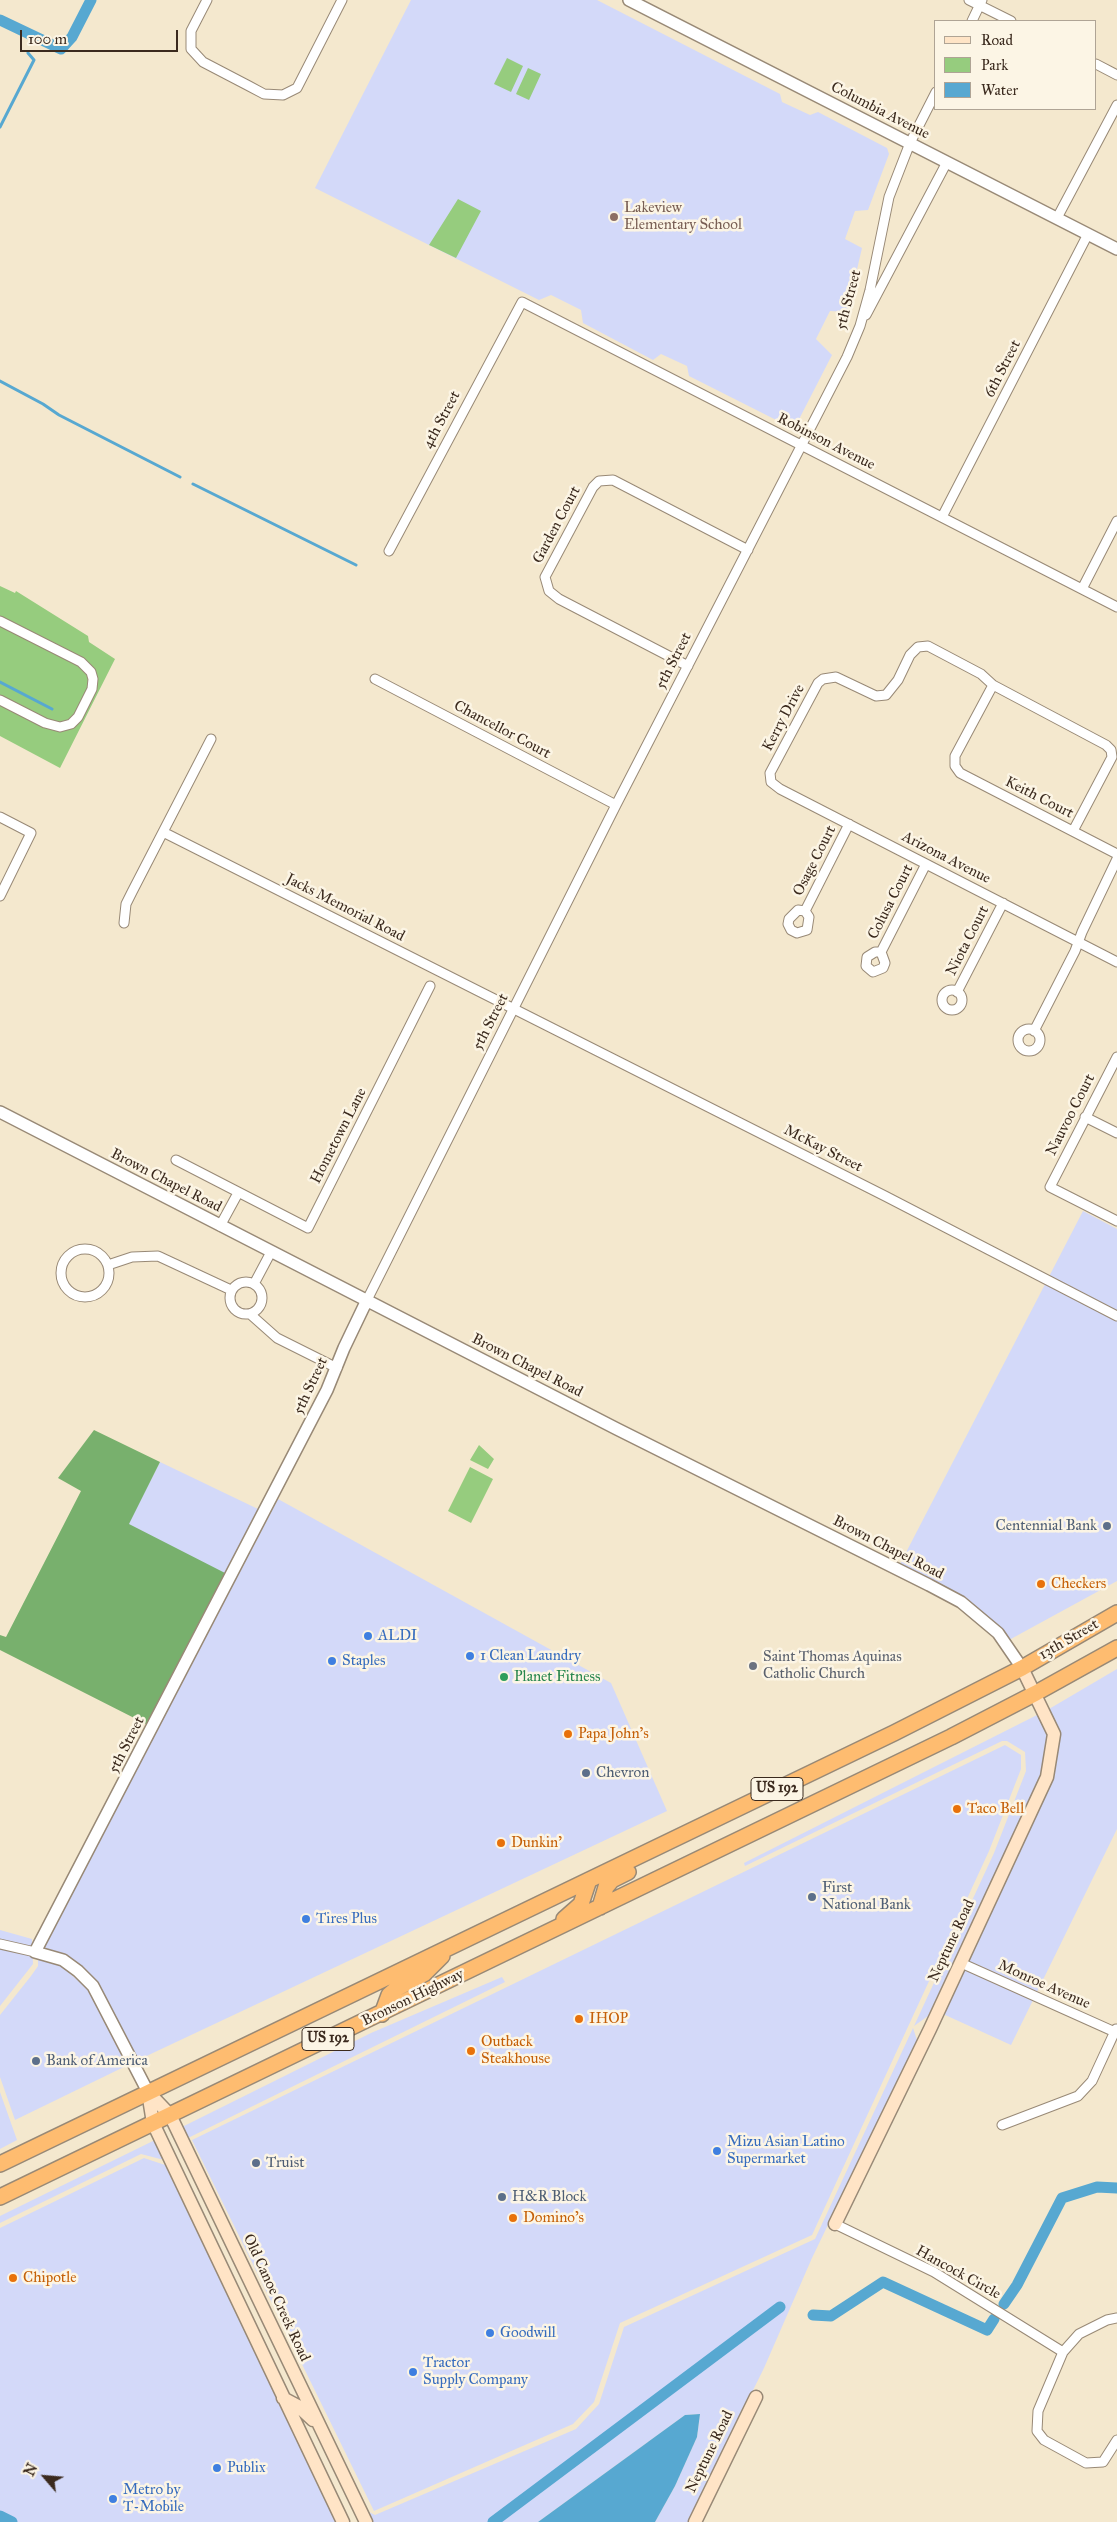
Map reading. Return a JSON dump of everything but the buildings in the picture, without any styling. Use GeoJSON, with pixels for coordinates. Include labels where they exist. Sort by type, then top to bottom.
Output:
{"type":"FeatureCollection","features":[{"type":"Feature","properties":{"kind":"highway","name":"13th Street"},"geometry":{"type":"LineString","coordinates":[[1022,1668],[1117,1613]]}},
{"type":"Feature","properties":{"kind":"highway","name":"13th Street"},"geometry":{"type":"LineString","coordinates":[[1036,1693],[1117,1648]]}},
{"type":"Feature","properties":{"kind":"highway","name":"US 192"},"geometry":{"type":"LineString","coordinates":[[589,1880],[1022,1668]]}},
{"type":"Feature","properties":{"kind":"highway","name":"Bronson Highway"},"geometry":{"type":"LineString","coordinates":[[0,2197],[744,1838],[1036,1693]]}},
{"type":"Feature","properties":{"kind":"highway"},"geometry":{"type":"LineString","coordinates":[[600,1907],[603,1894],[612,1880],[669,1850],[682,1835]]}},
{"type":"Feature","properties":{"kind":"highway","name":"Bronson Highway"},"geometry":{"type":"LineString","coordinates":[[0,2164],[589,1880]]}},
{"type":"Feature","properties":{"kind":"highway"},"geometry":{"type":"LineString","coordinates":[[552,1930],[581,1904],[589,1880]]}},
{"type":"Feature","properties":{"kind":"highway"},"geometry":{"type":"LineString","coordinates":[[382,2014],[388,1995],[424,1974],[452,1946]]}},
{"type":"Feature","properties":{"kind":"main road","name":"Neptune Road"},"geometry":{"type":"LineString","coordinates":[[835,2224],[961,1962],[1047,1777],[1054,1734],[1036,1693],[1022,1668]]}},
{"type":"Feature","properties":{"kind":"main road","name":"Old Canoe Creek Road"},"geometry":{"type":"LineString","coordinates":[[148,2092],[170,2115],[366,2522]]}},
{"type":"Feature","properties":{"kind":"main road","name":"Old Canoe Creek Road"},"geometry":{"type":"LineString","coordinates":[[148,2092],[153,2123],[343,2522]]}},
{"type":"Feature","properties":{"kind":"main road"},"geometry":{"type":"LineString","coordinates":[[274,2377],[305,2397]]}},
{"type":"Feature","properties":{"kind":"main road","name":"Neptune Road"},"geometry":{"type":"LineString","coordinates":[[695,2522],[756,2397]]}},
{"type":"Feature","properties":{"kind":"main road"},"geometry":{"type":"LineString","coordinates":[[283,2398],[298,2406],[320,2427]]}},
{"type":"Feature","properties":{"kind":"street"},"geometry":{"type":"LineString","coordinates":[[207,0],[192,31],[191,49],[203,62],[264,94],[283,96],[297,88],[342,0]]}},
{"type":"Feature","properties":{"kind":"street","name":"Columbia Avenue"},"geometry":{"type":"LineString","coordinates":[[629,0],[1117,249]]}},
{"type":"Feature","properties":{"kind":"street"},"geometry":{"type":"LineString","coordinates":[[969,0],[981,3],[1009,20]]}},
{"type":"Feature","properties":{"kind":"street"},"geometry":{"type":"LineString","coordinates":[[972,20],[981,3]]}},
{"type":"Feature","properties":{"kind":"street"},"geometry":{"type":"LineString","coordinates":[[1097,65],[1117,75]]}},
{"type":"Feature","properties":{"kind":"street","name":"5th Street"},"geometry":{"type":"LineString","coordinates":[[35,1952],[229,1581],[337,1368],[367,1300],[616,805],[847,357],[860,326],[870,290],[883,215],[895,178],[934,96]]}},
{"type":"Feature","properties":{"kind":"street"},"geometry":{"type":"LineString","coordinates":[[1058,218],[1117,105]]}},
{"type":"Feature","properties":{"kind":"street"},"geometry":{"type":"LineString","coordinates":[[860,326],[947,162]]}},
{"type":"Feature","properties":{"kind":"street","name":"6th Street"},"geometry":{"type":"LineString","coordinates":[[942,517],[1088,234]]}},
{"type":"Feature","properties":{"kind":"street","name":"Robinson Avenue"},"geometry":{"type":"LineString","coordinates":[[522,302],[1117,606]]}},
{"type":"Feature","properties":{"kind":"street","name":"4th Street"},"geometry":{"type":"LineString","coordinates":[[389,551],[522,302]]}},
{"type":"Feature","properties":{"kind":"street","name":"Garden Court"},"geometry":{"type":"LineString","coordinates":[[688,666],[559,599],[549,591],[545,577],[593,487],[599,481],[612,480],[748,550]]}},
{"type":"Feature","properties":{"kind":"street"},"geometry":{"type":"LineString","coordinates":[[1082,589],[1117,521]]}},
{"type":"Feature","properties":{"kind":"street"},"geometry":{"type":"LineString","coordinates":[[0,621],[81,662],[91,672],[93,679],[92,690],[78,717],[70,724],[60,727],[45,723],[0,700]]}},
{"type":"Feature","properties":{"kind":"street","name":"Kerry Drive"},"geometry":{"type":"LineString","coordinates":[[770,773],[814,690],[823,679],[836,677],[876,696],[886,695],[898,680],[910,655],[918,647],[928,646],[980,674],[993,685]]}},
{"type":"Feature","properties":{"kind":"street","name":"Chancellor Court"},"geometry":{"type":"LineString","coordinates":[[375,679],[616,805]]}},
{"type":"Feature","properties":{"kind":"street","name":"Keith Court"},"geometry":{"type":"LineString","coordinates":[[993,685],[1106,745],[1111,750],[1112,757],[1073,831],[960,773],[955,766],[955,756],[993,685]]}},
{"type":"Feature","properties":{"kind":"street"},"geometry":{"type":"LineString","coordinates":[[124,923],[126,904],[211,739]]}},
{"type":"Feature","properties":{"kind":"street","name":"Arizona Avenue"},"geometry":{"type":"LineString","coordinates":[[770,773],[771,782],[780,789],[1117,962]]}},
{"type":"Feature","properties":{"kind":"street"},"geometry":{"type":"LineString","coordinates":[[0,817],[31,833],[0,896]]}},
{"type":"Feature","properties":{"kind":"street","name":"Osage Court"},"geometry":{"type":"LineString","coordinates":[[805,911],[849,824]]}},
{"type":"Feature","properties":{"kind":"street"},"geometry":{"type":"LineString","coordinates":[[1073,831],[1117,854]]}},
{"type":"Feature","properties":{"kind":"street","name":"Jacks Memorial Road"},"geometry":{"type":"LineString","coordinates":[[163,832],[515,1009]]}},
{"type":"Feature","properties":{"kind":"street"},"geometry":{"type":"LineString","coordinates":[[1034,1031],[1117,859]]}},
{"type":"Feature","properties":{"kind":"street","name":"Colusa Court"},"geometry":{"type":"LineString","coordinates":[[881,952],[926,864]]}},
{"type":"Feature","properties":{"kind":"street","name":"Niota Court"},"geometry":{"type":"LineString","coordinates":[[957,992],[1003,903]]}},
{"type":"Feature","properties":{"kind":"street","name":"Hometown Lane"},"geometry":{"type":"LineString","coordinates":[[176,1160],[308,1228],[430,986]]}},
{"type":"Feature","properties":{"kind":"street","name":"McKay Street"},"geometry":{"type":"LineString","coordinates":[[515,1009],[1117,1316]]}},
{"type":"Feature","properties":{"kind":"street","name":"Nauvoo Court"},"geometry":{"type":"LineString","coordinates":[[1117,1057],[1050,1187],[1117,1221]]}},
{"type":"Feature","properties":{"kind":"street","name":"Brown Chapel Road"},"geometry":{"type":"LineString","coordinates":[[0,1112],[220,1226],[961,1602],[998,1633],[1022,1668]]}},
{"type":"Feature","properties":{"kind":"street"},"geometry":{"type":"LineString","coordinates":[[1085,1117],[1117,1133]]}},
{"type":"Feature","properties":{"kind":"street"},"geometry":{"type":"LineString","coordinates":[[220,1226],[238,1193]]}},
{"type":"Feature","properties":{"kind":"street"},"geometry":{"type":"LineString","coordinates":[[78,1249],[93,1250],[105,1259],[108,1266],[109,1274],[102,1289],[88,1297],[71,1293],[61,1280],[60,1272],[65,1258],[78,1249]]}},
{"type":"Feature","properties":{"kind":"street"},"geometry":{"type":"LineString","coordinates":[[254,1284],[271,1252]]}},
{"type":"Feature","properties":{"kind":"street"},"geometry":{"type":"LineString","coordinates":[[108,1266],[132,1257],[158,1256],[232,1290]]}},
{"type":"Feature","properties":{"kind":"street"},"geometry":{"type":"LineString","coordinates":[[242,1282],[254,1284],[260,1290],[262,1298],[260,1307],[250,1314],[240,1314],[232,1307],[230,1300],[232,1290],[242,1282]]}},
{"type":"Feature","properties":{"kind":"street"},"geometry":{"type":"LineString","coordinates":[[250,1314],[277,1338],[337,1368]]}},
{"type":"Feature","properties":{"kind":"street","name":"Old Canoe Creek Road"},"geometry":{"type":"LineString","coordinates":[[0,1944],[63,1960],[93,1986],[148,2092]]}},
{"type":"Feature","properties":{"kind":"street","name":"Monroe Avenue"},"geometry":{"type":"LineString","coordinates":[[961,1962],[1116,2031]]}},
{"type":"Feature","properties":{"kind":"street"},"geometry":{"type":"LineString","coordinates":[[1002,2125],[1078,2096],[1092,2081],[1116,2031]]}},
{"type":"Feature","properties":{"kind":"street","name":"Hancock Circle"},"geometry":{"type":"LineString","coordinates":[[835,2224],[941,2277],[1063,2352]]}},
{"type":"Feature","properties":{"kind":"street"},"geometry":{"type":"LineString","coordinates":[[1117,2318],[1107,2320],[1079,2334],[1063,2352],[1038,2411],[1037,2431],[1044,2440],[1086,2462],[1103,2462],[1117,2440]]}},
{"type":"Feature","properties":{"kind":"shaded area","name":"Lakeview Elementary School"},"geometry":{"type":"Polygon","coordinates":[[[411,0],[597,0],[780,94],[782,102],[810,115],[818,112],[887,148],[889,154],[868,210],[855,211],[845,239],[862,248],[847,312],[830,311],[816,339],[832,355],[794,429],[689,376],[687,366],[661,354],[653,360],[583,323],[581,310],[551,295],[539,300],[315,188],[411,0]]]}},
{"type":"Feature","properties":{"kind":"shaded area"},"geometry":{"type":"Polygon","coordinates":[[[1083,1211],[1117,1229],[1117,1581],[1009,1640],[965,1598],[900,1564],[1083,1211]]]}},
{"type":"Feature","properties":{"kind":"shaded area"},"geometry":{"type":"Polygon","coordinates":[[[160,1462],[258,1509],[267,1493],[152,1715],[128,1524],[160,1462]]]}},
{"type":"Feature","properties":{"kind":"shaded area"},"geometry":{"type":"Polygon","coordinates":[[[278,1499],[611,1683],[667,1811],[138,2060],[70,1957],[43,1949],[278,1499]]]}},
{"type":"Feature","properties":{"kind":"shaded area"},"geometry":{"type":"Polygon","coordinates":[[[1117,1669],[1117,1829],[1011,2045],[943,2014],[1052,1783],[1060,1736],[1049,1709],[1117,1669]]]}},
{"type":"Feature","properties":{"kind":"shaded area"},"geometry":{"type":"Polygon","coordinates":[[[1039,1714],[1048,1735],[1041,1775],[928,2016],[914,2026],[994,1853],[1026,1771],[1025,1752],[1007,1741],[1002,1741],[745,1866],[744,1863],[1039,1714]]]}},
{"type":"Feature","properties":{"kind":"shaded area"},"geometry":{"type":"Polygon","coordinates":[[[1005,1745],[1021,1755],[1021,1769],[989,1851],[812,2235],[620,2323],[594,2402],[573,2424],[374,2511],[192,2140],[1005,1745]]]}},
{"type":"Feature","properties":{"kind":"shaded area"},"geometry":{"type":"Polygon","coordinates":[[[0,1930],[32,1939],[33,1964],[0,2006],[0,1930]]]}},
{"type":"Feature","properties":{"kind":"shaded area"},"geometry":{"type":"Polygon","coordinates":[[[38,1958],[60,1965],[88,1989],[128,2065],[15,2120],[0,2077],[0,2015],[38,1966],[38,1958]]]}},
{"type":"Feature","properties":{"kind":"shaded area"},"geometry":{"type":"Polygon","coordinates":[[[502,1977],[505,1982],[188,2138],[182,2127],[371,2033],[502,1977]]]}},
{"type":"Feature","properties":{"kind":"shaded area"},"geometry":{"type":"Polygon","coordinates":[[[913,2028],[917,2040],[812,2258],[764,2368],[688,2522],[655,2522],[675,2486],[697,2437],[700,2414],[685,2415],[538,2522],[372,2522],[328,2428],[369,2512],[375,2515],[576,2429],[599,2404],[624,2327],[815,2239],[913,2028]]]}},
{"type":"Feature","properties":{"kind":"shaded area"},"geometry":{"type":"Polygon","coordinates":[[[0,2092],[17,2140],[0,2149],[0,2092]]]}},
{"type":"Feature","properties":{"kind":"shaded area"},"geometry":{"type":"Polygon","coordinates":[[[155,2140],[164,2160],[141,2154],[0,2223],[0,2216],[155,2140]]]}},
{"type":"Feature","properties":{"kind":"shaded area"},"geometry":{"type":"Polygon","coordinates":[[[144,2158],[165,2165],[337,2522],[0,2522],[0,2228],[144,2158]]]}},
{"type":"Feature","properties":{"kind":"green space"},"geometry":{"type":"Polygon","coordinates":[[[507,58],[523,66],[511,92],[494,84],[507,58]]]}},
{"type":"Feature","properties":{"kind":"green space"},"geometry":{"type":"Polygon","coordinates":[[[528,68],[541,74],[529,100],[516,94],[528,68]]]}},
{"type":"Feature","properties":{"kind":"green space"},"geometry":{"type":"Polygon","coordinates":[[[458,199],[481,211],[456,258],[429,245],[458,199]]]}},
{"type":"Feature","properties":{"kind":"green space"},"geometry":{"type":"Polygon","coordinates":[[[0,586],[15,593],[16,591],[88,636],[89,642],[115,659],[60,768],[0,736],[0,586]]]}},
{"type":"Feature","properties":{"kind":"green space"},"geometry":{"type":"Polygon","coordinates":[[[94,1430],[160,1462],[129,1524],[225,1573],[148,1725],[0,1650],[0,1635],[6,1637],[81,1491],[58,1478],[94,1430]]]}},
{"type":"Feature","properties":{"kind":"green space"},"geometry":{"type":"Polygon","coordinates":[[[479,1445],[494,1459],[488,1469],[470,1460],[479,1445]]]}},
{"type":"Feature","properties":{"kind":"green space"},"geometry":{"type":"Polygon","coordinates":[[[470,1467],[493,1479],[471,1523],[448,1511],[470,1467]]]}},
{"type":"Feature","properties":{"kind":"water"},"geometry":{"type":"Polygon","coordinates":[[[700,2414],[697,2437],[675,2486],[655,2522],[538,2522],[685,2415],[700,2414]]]}},
{"type":"Feature","properties":{"kind":"waterway"},"geometry":{"type":"LineString","coordinates":[[0,20],[61,49],[72,37],[91,0]]}},
{"type":"Feature","properties":{"kind":"waterway"},"geometry":{"type":"LineString","coordinates":[[0,127],[34,60],[28,53]]}},
{"type":"Feature","properties":{"kind":"waterway"},"geometry":{"type":"LineString","coordinates":[[0,381],[43,404],[59,415],[180,477]]}},
{"type":"Feature","properties":{"kind":"waterway"},"geometry":{"type":"LineString","coordinates":[[193,484],[356,565]]}},
{"type":"Feature","properties":{"kind":"waterway"},"geometry":{"type":"LineString","coordinates":[[0,682],[52,709]]}},
{"type":"Feature","properties":{"kind":"waterway"},"geometry":{"type":"LineString","coordinates":[[1004,2304],[1017,2285],[1062,2198],[1097,2187],[1117,2188]]}},
{"type":"Feature","properties":{"kind":"waterway"},"geometry":{"type":"LineString","coordinates":[[813,2315],[831,2316],[883,2282],[987,2330],[994,2319]]}},
{"type":"Feature","properties":{"kind":"waterway"},"geometry":{"type":"LineString","coordinates":[[493,2522],[780,2307]]}},
{"type":"Feature","properties":{"kind":"waterway"},"geometry":{"type":"LineString","coordinates":[[0,2516],[12,2522]]}},
{"type":"Feature","properties":{"kind":"place","name":"Lakeview Elementary School"},"geometry":{"type":"Point","coordinates":[614,217]}},
{"type":"Feature","properties":{"kind":"place","name":"Centennial Bank"},"geometry":{"type":"Point","coordinates":[1107,1526]}},
{"type":"Feature","properties":{"kind":"place","name":"Checkers"},"geometry":{"type":"Point","coordinates":[1041,1584]}},
{"type":"Feature","properties":{"kind":"place","name":"ALDI"},"geometry":{"type":"Point","coordinates":[368,1636]}},
{"type":"Feature","properties":{"kind":"place","name":"1 Clean Laundry"},"geometry":{"type":"Point","coordinates":[470,1656]}},
{"type":"Feature","properties":{"kind":"place","name":"Staples"},"geometry":{"type":"Point","coordinates":[332,1661]}},
{"type":"Feature","properties":{"kind":"place","name":"Saint Thomas Aquinas Catholic Church"},"geometry":{"type":"Point","coordinates":[753,1666]}},
{"type":"Feature","properties":{"kind":"place","name":"Planet Fitness"},"geometry":{"type":"Point","coordinates":[504,1677]}},
{"type":"Feature","properties":{"kind":"place","name":"Papa John's"},"geometry":{"type":"Point","coordinates":[568,1734]}},
{"type":"Feature","properties":{"kind":"place","name":"Chevron"},"geometry":{"type":"Point","coordinates":[586,1773]}},
{"type":"Feature","properties":{"kind":"place","name":"Taco Bell"},"geometry":{"type":"Point","coordinates":[957,1809]}},
{"type":"Feature","properties":{"kind":"place","name":"Dunkin'"},"geometry":{"type":"Point","coordinates":[501,1843]}},
{"type":"Feature","properties":{"kind":"place","name":"First National Bank"},"geometry":{"type":"Point","coordinates":[812,1897]}},
{"type":"Feature","properties":{"kind":"place","name":"Tires Plus"},"geometry":{"type":"Point","coordinates":[306,1919]}},
{"type":"Feature","properties":{"kind":"place","name":"IHOP"},"geometry":{"type":"Point","coordinates":[579,2019]}},
{"type":"Feature","properties":{"kind":"place","name":"Outback Steakhouse"},"geometry":{"type":"Point","coordinates":[471,2051]}},
{"type":"Feature","properties":{"kind":"place","name":"Bank of America"},"geometry":{"type":"Point","coordinates":[36,2061]}},
{"type":"Feature","properties":{"kind":"place","name":"Mizu Asian Latino Supermarket"},"geometry":{"type":"Point","coordinates":[717,2151]}},
{"type":"Feature","properties":{"kind":"place","name":"Truist"},"geometry":{"type":"Point","coordinates":[256,2163]}},
{"type":"Feature","properties":{"kind":"place","name":"H&R Block"},"geometry":{"type":"Point","coordinates":[502,2197]}},
{"type":"Feature","properties":{"kind":"place","name":"Domino's"},"geometry":{"type":"Point","coordinates":[513,2218]}},
{"type":"Feature","properties":{"kind":"place","name":"Chipotle"},"geometry":{"type":"Point","coordinates":[13,2278]}},
{"type":"Feature","properties":{"kind":"place","name":"Goodwill"},"geometry":{"type":"Point","coordinates":[490,2333]}},
{"type":"Feature","properties":{"kind":"place","name":"Tractor Supply Company"},"geometry":{"type":"Point","coordinates":[413,2372]}},
{"type":"Feature","properties":{"kind":"place","name":"Publix"},"geometry":{"type":"Point","coordinates":[217,2468]}},
{"type":"Feature","properties":{"kind":"place","name":"Metro by T-Mobile"},"geometry":{"type":"Point","coordinates":[113,2499]}}]}
